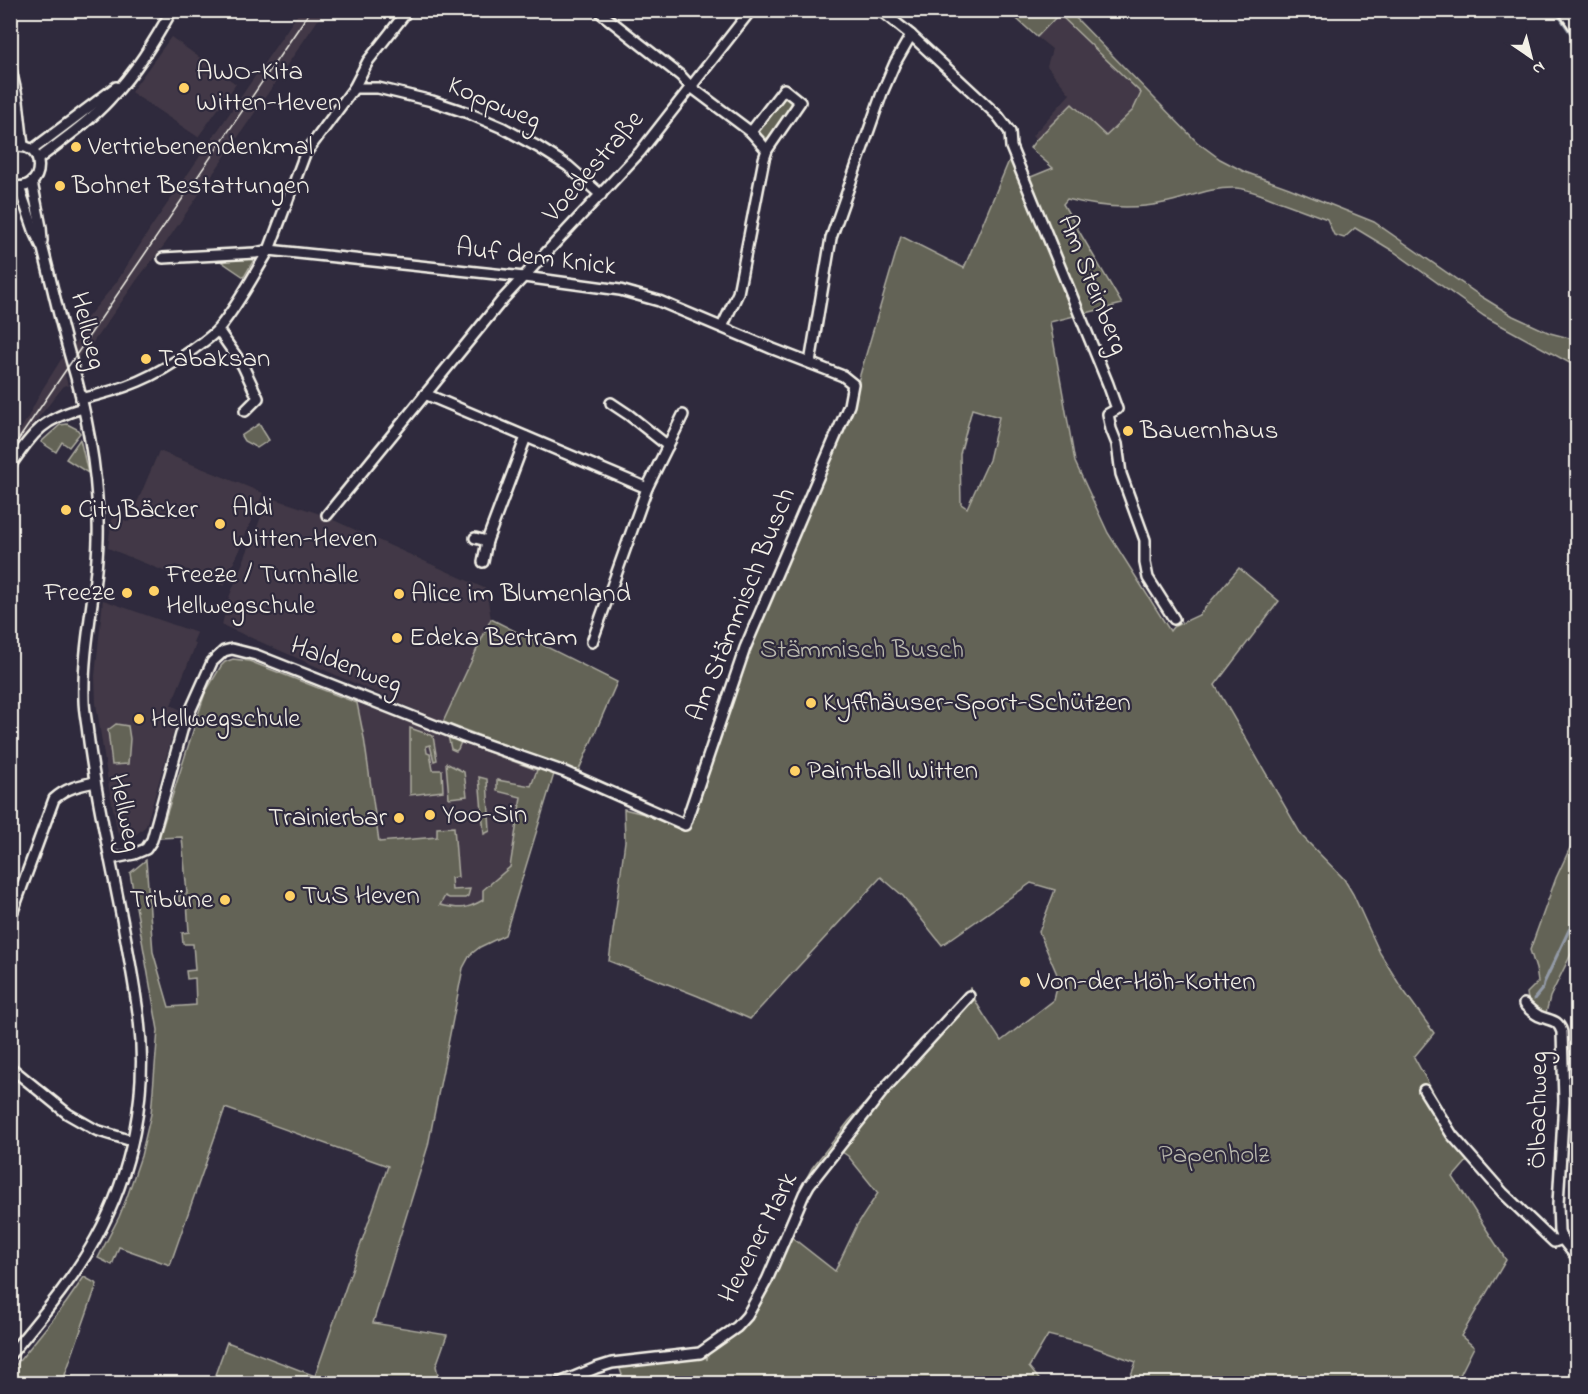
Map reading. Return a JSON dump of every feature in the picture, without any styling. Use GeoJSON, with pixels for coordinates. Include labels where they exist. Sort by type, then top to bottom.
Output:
{"type":"FeatureCollection","features":[{"type":"Feature","properties":{"kind":"street"},"geometry":{"type":"LineString","coordinates":[[38,159],[75,131],[111,99],[154,42],[172,10]]}},
{"type":"Feature","properties":{"kind":"street"},"geometry":{"type":"LineString","coordinates":[[10,466],[46,423],[82,404],[154,375],[180,359],[218,330],[269,250],[305,154],[354,87],[368,61],[408,10]]}},
{"type":"Feature","properties":{"kind":"street","name":"Voedestraße"},"geometry":{"type":"LineString","coordinates":[[327,514],[490,315],[641,150],[751,10]]}},
{"type":"Feature","properties":{"kind":"street","name":"Am Steinberg"},"geometry":{"type":"LineString","coordinates":[[880,10],[911,35],[998,116],[1010,132],[1011,147],[1117,409],[1108,414],[1111,429],[1118,444],[1121,474],[1145,540],[1145,563],[1148,578],[1174,619]]}},
{"type":"Feature","properties":{"kind":"street"},"geometry":{"type":"LineString","coordinates":[[1563,10],[1578,32]]}},
{"type":"Feature","properties":{"kind":"street"},"geometry":{"type":"LineString","coordinates":[[602,14],[681,76],[691,87],[751,132],[767,150]]}},
{"type":"Feature","properties":{"kind":"street"},"geometry":{"type":"LineString","coordinates":[[810,363],[831,238],[882,93],[911,35]]}},
{"type":"Feature","properties":{"kind":"street"},"geometry":{"type":"LineString","coordinates":[[10,66],[27,148],[38,159],[39,172],[32,182],[15,186]]}},
{"type":"Feature","properties":{"kind":"street"},"geometry":{"type":"LineString","coordinates":[[10,148],[27,148],[127,78]]}},
{"type":"Feature","properties":{"kind":"street","name":"Koppweg"},"geometry":{"type":"LineString","coordinates":[[354,87],[378,88],[432,101],[486,120],[530,142],[568,166],[601,195]]}},
{"type":"Feature","properties":{"kind":"street"},"geometry":{"type":"LineString","coordinates":[[722,327],[738,293],[761,168],[767,150],[800,102],[784,89],[751,132]]}},
{"type":"Feature","properties":{"kind":"street","name":"Hellweg"},"geometry":{"type":"LineString","coordinates":[[10,1355],[72,1276],[96,1239],[122,1180],[140,1094],[141,1052],[130,962],[95,782],[84,701],[86,658],[99,547],[94,460],[43,249],[32,182]]}},
{"type":"Feature","properties":{"kind":"street","name":"Hellweg"},"geometry":{"type":"LineString","coordinates":[[15,186],[43,249]]}},
{"type":"Feature","properties":{"kind":"street","name":"Auf dem Knick"},"geometry":{"type":"LineString","coordinates":[[163,258],[255,253],[269,250],[524,277],[620,290],[659,301],[843,376],[853,384],[849,405]]}},
{"type":"Feature","properties":{"kind":"street"},"geometry":{"type":"LineString","coordinates":[[218,330],[243,366],[258,398],[246,411]]}},
{"type":"Feature","properties":{"kind":"street"},"geometry":{"type":"LineString","coordinates":[[425,394],[647,488]]}},
{"type":"Feature","properties":{"kind":"street"},"geometry":{"type":"LineString","coordinates":[[610,403],[668,446]]}},
{"type":"Feature","properties":{"kind":"street","name":"Am Stämmisch Busch"},"geometry":{"type":"LineString","coordinates":[[685,825],[745,648],[849,405]]}},
{"type":"Feature","properties":{"kind":"street"},"geometry":{"type":"LineString","coordinates":[[592,642],[647,488],[683,415]]}},
{"type":"Feature","properties":{"kind":"street"},"geometry":{"type":"LineString","coordinates":[[483,562],[487,541],[526,437]]}},
{"type":"Feature","properties":{"kind":"street"},"geometry":{"type":"LineString","coordinates":[[475,538],[487,541]]}},
{"type":"Feature","properties":{"kind":"street","name":"Haldenweg"},"geometry":{"type":"LineString","coordinates":[[110,860],[146,849],[152,840],[183,727],[213,662],[224,651],[232,649],[265,659],[565,772],[685,825]]}},
{"type":"Feature","properties":{"kind":"street"},"geometry":{"type":"LineString","coordinates":[[10,919],[54,799],[78,785],[95,782]]}},
{"type":"Feature","properties":{"kind":"street","name":"Hevener Mark"},"geometry":{"type":"LineString","coordinates":[[557,1383],[612,1363],[700,1353],[741,1323],[767,1280],[809,1185],[887,1086],[969,996]]}},
{"type":"Feature","properties":{"kind":"street","name":"Ölbachweg"},"geometry":{"type":"LineString","coordinates":[[1524,1004],[1539,1016],[1556,1021],[1562,1032],[1564,1101],[1558,1204],[1559,1231],[1562,1239]]}},
{"type":"Feature","properties":{"kind":"street"},"geometry":{"type":"LineString","coordinates":[[10,1067],[68,1114],[96,1130],[132,1141]]}},
{"type":"Feature","properties":{"kind":"street"},"geometry":{"type":"LineString","coordinates":[[1424,1090],[1452,1135],[1503,1193],[1554,1242],[1562,1239],[1578,1259]]}},
{"type":"Feature","properties":{"kind":"shaded area"},"geometry":{"type":"Polygon","coordinates":[[[300,11],[324,11],[165,244],[91,345],[89,344],[65,375],[68,386],[63,387],[11,456],[11,445],[42,390],[62,358],[78,340],[76,331],[116,283],[152,226],[300,11]]]}},
{"type":"Feature","properties":{"kind":"shaded area"},"geometry":{"type":"Polygon","coordinates":[[[1058,13],[1146,97],[1106,136],[1072,104],[1036,140],[1032,136],[1070,94],[1047,66],[1052,49],[1037,37],[1058,13]]]}},
{"type":"Feature","properties":{"kind":"shaded area","name":"AWO-Kita Witten-Heven"},"geometry":{"type":"Polygon","coordinates":[[[171,37],[236,84],[198,137],[131,92],[171,37]]]}},
{"type":"Feature","properties":{"kind":"shaded area"},"geometry":{"type":"Polygon","coordinates":[[[159,451],[263,493],[224,586],[175,565],[171,574],[108,548],[112,515],[129,522],[159,451]]]}},
{"type":"Feature","properties":{"kind":"shaded area"},"geometry":{"type":"Polygon","coordinates":[[[269,497],[320,514],[486,589],[491,619],[443,722],[222,625],[228,600],[269,497]]]}},
{"type":"Feature","properties":{"kind":"shaded area","name":"Hellwegschule"},"geometry":{"type":"Polygon","coordinates":[[[103,600],[197,633],[193,642],[196,644],[171,705],[183,711],[175,727],[146,826],[133,837],[128,838],[118,834],[96,703],[95,676],[103,600]]]}},
{"type":"Feature","properties":{"kind":"shaded area"},"geometry":{"type":"Polygon","coordinates":[[[357,703],[554,774],[505,935],[391,941],[357,703]]]}},
{"type":"Feature","properties":{"kind":"green space"},"geometry":{"type":"Polygon","coordinates":[[[1008,11],[1069,11],[1197,142],[1220,159],[1245,172],[1374,222],[1513,316],[1550,333],[1577,340],[1577,367],[1484,316],[1393,251],[1355,228],[1344,238],[1334,235],[1327,219],[1256,192],[1236,188],[1217,189],[1164,203],[1127,207],[1103,206],[1067,199],[1063,204],[1122,304],[1050,322],[1075,462],[1108,533],[1170,631],[1173,627],[1199,615],[1239,568],[1279,601],[1215,685],[1302,836],[1344,879],[1380,953],[1434,1033],[1414,1057],[1454,1130],[1474,1153],[1453,1177],[1506,1260],[1461,1336],[1474,1347],[1456,1383],[1128,1383],[1136,1362],[1088,1345],[1048,1335],[1029,1367],[1042,1383],[625,1384],[619,1366],[703,1348],[707,1360],[708,1354],[750,1319],[748,1306],[771,1262],[769,1260],[795,1200],[812,1168],[849,1121],[970,988],[1001,1041],[1054,1000],[1059,979],[1039,932],[1055,890],[1031,883],[942,945],[903,896],[881,877],[750,1019],[609,961],[625,841],[624,809],[688,825],[763,610],[852,402],[901,236],[964,268],[1011,156],[1021,181],[1053,168],[1030,148],[1072,104],[1106,136],[1133,110],[1141,93],[1059,14],[1037,37],[1008,11]],[[972,409],[960,454],[961,504],[967,508],[989,460],[999,417],[972,409]],[[842,1152],[830,1167],[823,1163],[789,1235],[835,1271],[857,1225],[878,1193],[848,1156],[842,1152]]]}},
{"type":"Feature","properties":{"kind":"green space"},"geometry":{"type":"Polygon","coordinates":[[[783,97],[790,98],[793,103],[792,108],[770,138],[762,138],[758,130],[783,97]]]}},
{"type":"Feature","properties":{"kind":"green space"},"geometry":{"type":"Polygon","coordinates":[[[255,258],[244,277],[222,262],[224,259],[255,258]]]}},
{"type":"Feature","properties":{"kind":"green space"},"geometry":{"type":"Polygon","coordinates":[[[67,424],[80,433],[69,447],[62,442],[56,452],[41,442],[60,425],[67,424]]]}},
{"type":"Feature","properties":{"kind":"green space"},"geometry":{"type":"Polygon","coordinates":[[[259,424],[269,440],[257,448],[244,441],[241,436],[259,424]]]}},
{"type":"Feature","properties":{"kind":"green space"},"geometry":{"type":"Polygon","coordinates":[[[80,439],[88,473],[66,459],[80,439]]]}},
{"type":"Feature","properties":{"kind":"green space"},"geometry":{"type":"Polygon","coordinates":[[[491,619],[617,682],[578,772],[443,722],[491,619]]]}},
{"type":"Feature","properties":{"kind":"green space"},"geometry":{"type":"Polygon","coordinates":[[[233,659],[249,661],[357,703],[379,842],[437,837],[437,828],[454,827],[458,877],[451,878],[452,890],[470,889],[465,898],[445,896],[440,905],[462,908],[472,906],[483,900],[483,890],[510,867],[521,797],[497,791],[497,780],[531,786],[537,770],[461,742],[456,751],[451,749],[448,736],[554,774],[505,935],[480,947],[470,955],[463,968],[428,1146],[373,1323],[447,1335],[436,1366],[440,1383],[212,1383],[227,1342],[315,1376],[388,1166],[225,1108],[170,1265],[119,1247],[112,1265],[98,1258],[119,1217],[141,1156],[151,1114],[158,1030],[130,873],[146,860],[153,952],[169,1007],[196,1005],[195,978],[187,979],[186,971],[195,970],[193,944],[183,944],[182,933],[189,932],[187,902],[179,902],[179,896],[187,894],[182,837],[159,838],[205,693],[221,666],[233,659]]]}},
{"type":"Feature","properties":{"kind":"green space"},"geometry":{"type":"Polygon","coordinates":[[[116,724],[128,726],[130,739],[128,764],[112,765],[108,730],[116,724]]]}},
{"type":"Feature","properties":{"kind":"green space"},"geometry":{"type":"Polygon","coordinates":[[[410,728],[433,736],[437,760],[434,761],[430,745],[426,746],[427,753],[430,754],[433,770],[442,770],[443,791],[410,795],[410,728]]]}},
{"type":"Feature","properties":{"kind":"green space"},"geometry":{"type":"Polygon","coordinates":[[[446,763],[464,772],[467,796],[449,798],[446,763]]]}},
{"type":"Feature","properties":{"kind":"green space"},"geometry":{"type":"Polygon","coordinates":[[[479,777],[487,779],[490,831],[484,834],[479,777]]]}},
{"type":"Feature","properties":{"kind":"green space"},"geometry":{"type":"Polygon","coordinates":[[[1577,833],[1577,942],[1550,997],[1546,1013],[1529,1001],[1527,993],[1538,982],[1530,950],[1556,878],[1577,833]]]}},
{"type":"Feature","properties":{"kind":"green space"},"geometry":{"type":"Polygon","coordinates":[[[84,1277],[97,1284],[65,1375],[90,1383],[11,1383],[11,1371],[84,1277]]]}},
{"type":"Feature","properties":{"kind":"waterway"},"geometry":{"type":"LineString","coordinates":[[1555,10],[1578,44]]}},
{"type":"Feature","properties":{"kind":"waterway"},"geometry":{"type":"LineString","coordinates":[[1534,999],[1543,988],[1578,911]]}},
{"type":"Feature","properties":{"kind":"tram line"},"geometry":{"type":"LineString","coordinates":[[10,452],[311,10]]}},
{"type":"Feature","properties":{"kind":"place","name":"AWO-Kita Witten-Heven"},"geometry":{"type":"Point","coordinates":[184,88]}},
{"type":"Feature","properties":{"kind":"place","name":"Vertriebenendenkmal"},"geometry":{"type":"Point","coordinates":[76,147]}},
{"type":"Feature","properties":{"kind":"place","name":"Bohnet Bestattungen"},"geometry":{"type":"Point","coordinates":[60,186]}},
{"type":"Feature","properties":{"kind":"place","name":"Tabaksan"},"geometry":{"type":"Point","coordinates":[146,359]}},
{"type":"Feature","properties":{"kind":"place","name":"Bauernhaus"},"geometry":{"type":"Point","coordinates":[1128,431]}},
{"type":"Feature","properties":{"kind":"place","name":"CityBäcker"},"geometry":{"type":"Point","coordinates":[66,510]}},
{"type":"Feature","properties":{"kind":"place","name":"Aldi Witten-Heven"},"geometry":{"type":"Point","coordinates":[220,524]}},
{"type":"Feature","properties":{"kind":"place","name":"Freeze / Turnhalle Hellwegschule"},"geometry":{"type":"Point","coordinates":[154,591]}},
{"type":"Feature","properties":{"kind":"place","name":"Freeze"},"geometry":{"type":"Point","coordinates":[127,593]}},
{"type":"Feature","properties":{"kind":"place","name":"Alice im Blumenland"},"geometry":{"type":"Point","coordinates":[399,594]}},
{"type":"Feature","properties":{"kind":"place","name":"Edeka Bertram"},"geometry":{"type":"Point","coordinates":[397,638]}},
{"type":"Feature","properties":{"kind":"place","name":"Kyffhäuser-Sport-Schützen"},"geometry":{"type":"Point","coordinates":[811,703]}},
{"type":"Feature","properties":{"kind":"place","name":"Hellwegschule"},"geometry":{"type":"Point","coordinates":[139,719]}},
{"type":"Feature","properties":{"kind":"place","name":"Paintball Witten"},"geometry":{"type":"Point","coordinates":[795,771]}},
{"type":"Feature","properties":{"kind":"place","name":"Yoo-Sin"},"geometry":{"type":"Point","coordinates":[430,815]}},
{"type":"Feature","properties":{"kind":"place","name":"Trainierbar"},"geometry":{"type":"Point","coordinates":[399,818]}},
{"type":"Feature","properties":{"kind":"place","name":"TuS Heven"},"geometry":{"type":"Point","coordinates":[290,896]}},
{"type":"Feature","properties":{"kind":"place","name":"Tribüne"},"geometry":{"type":"Point","coordinates":[225,900]}},
{"type":"Feature","properties":{"kind":"place","name":"Von-der-Höh-Kotten"},"geometry":{"type":"Point","coordinates":[1025,982]}},
{"type":"Feature","properties":{"kind":"park label","name":"Stämmisch Busch"},"geometry":{"type":"Point","coordinates":[862,650]}},
{"type":"Feature","properties":{"kind":"park label","name":"Papenholz"},"geometry":{"type":"Point","coordinates":[1214,1155]}}]}
